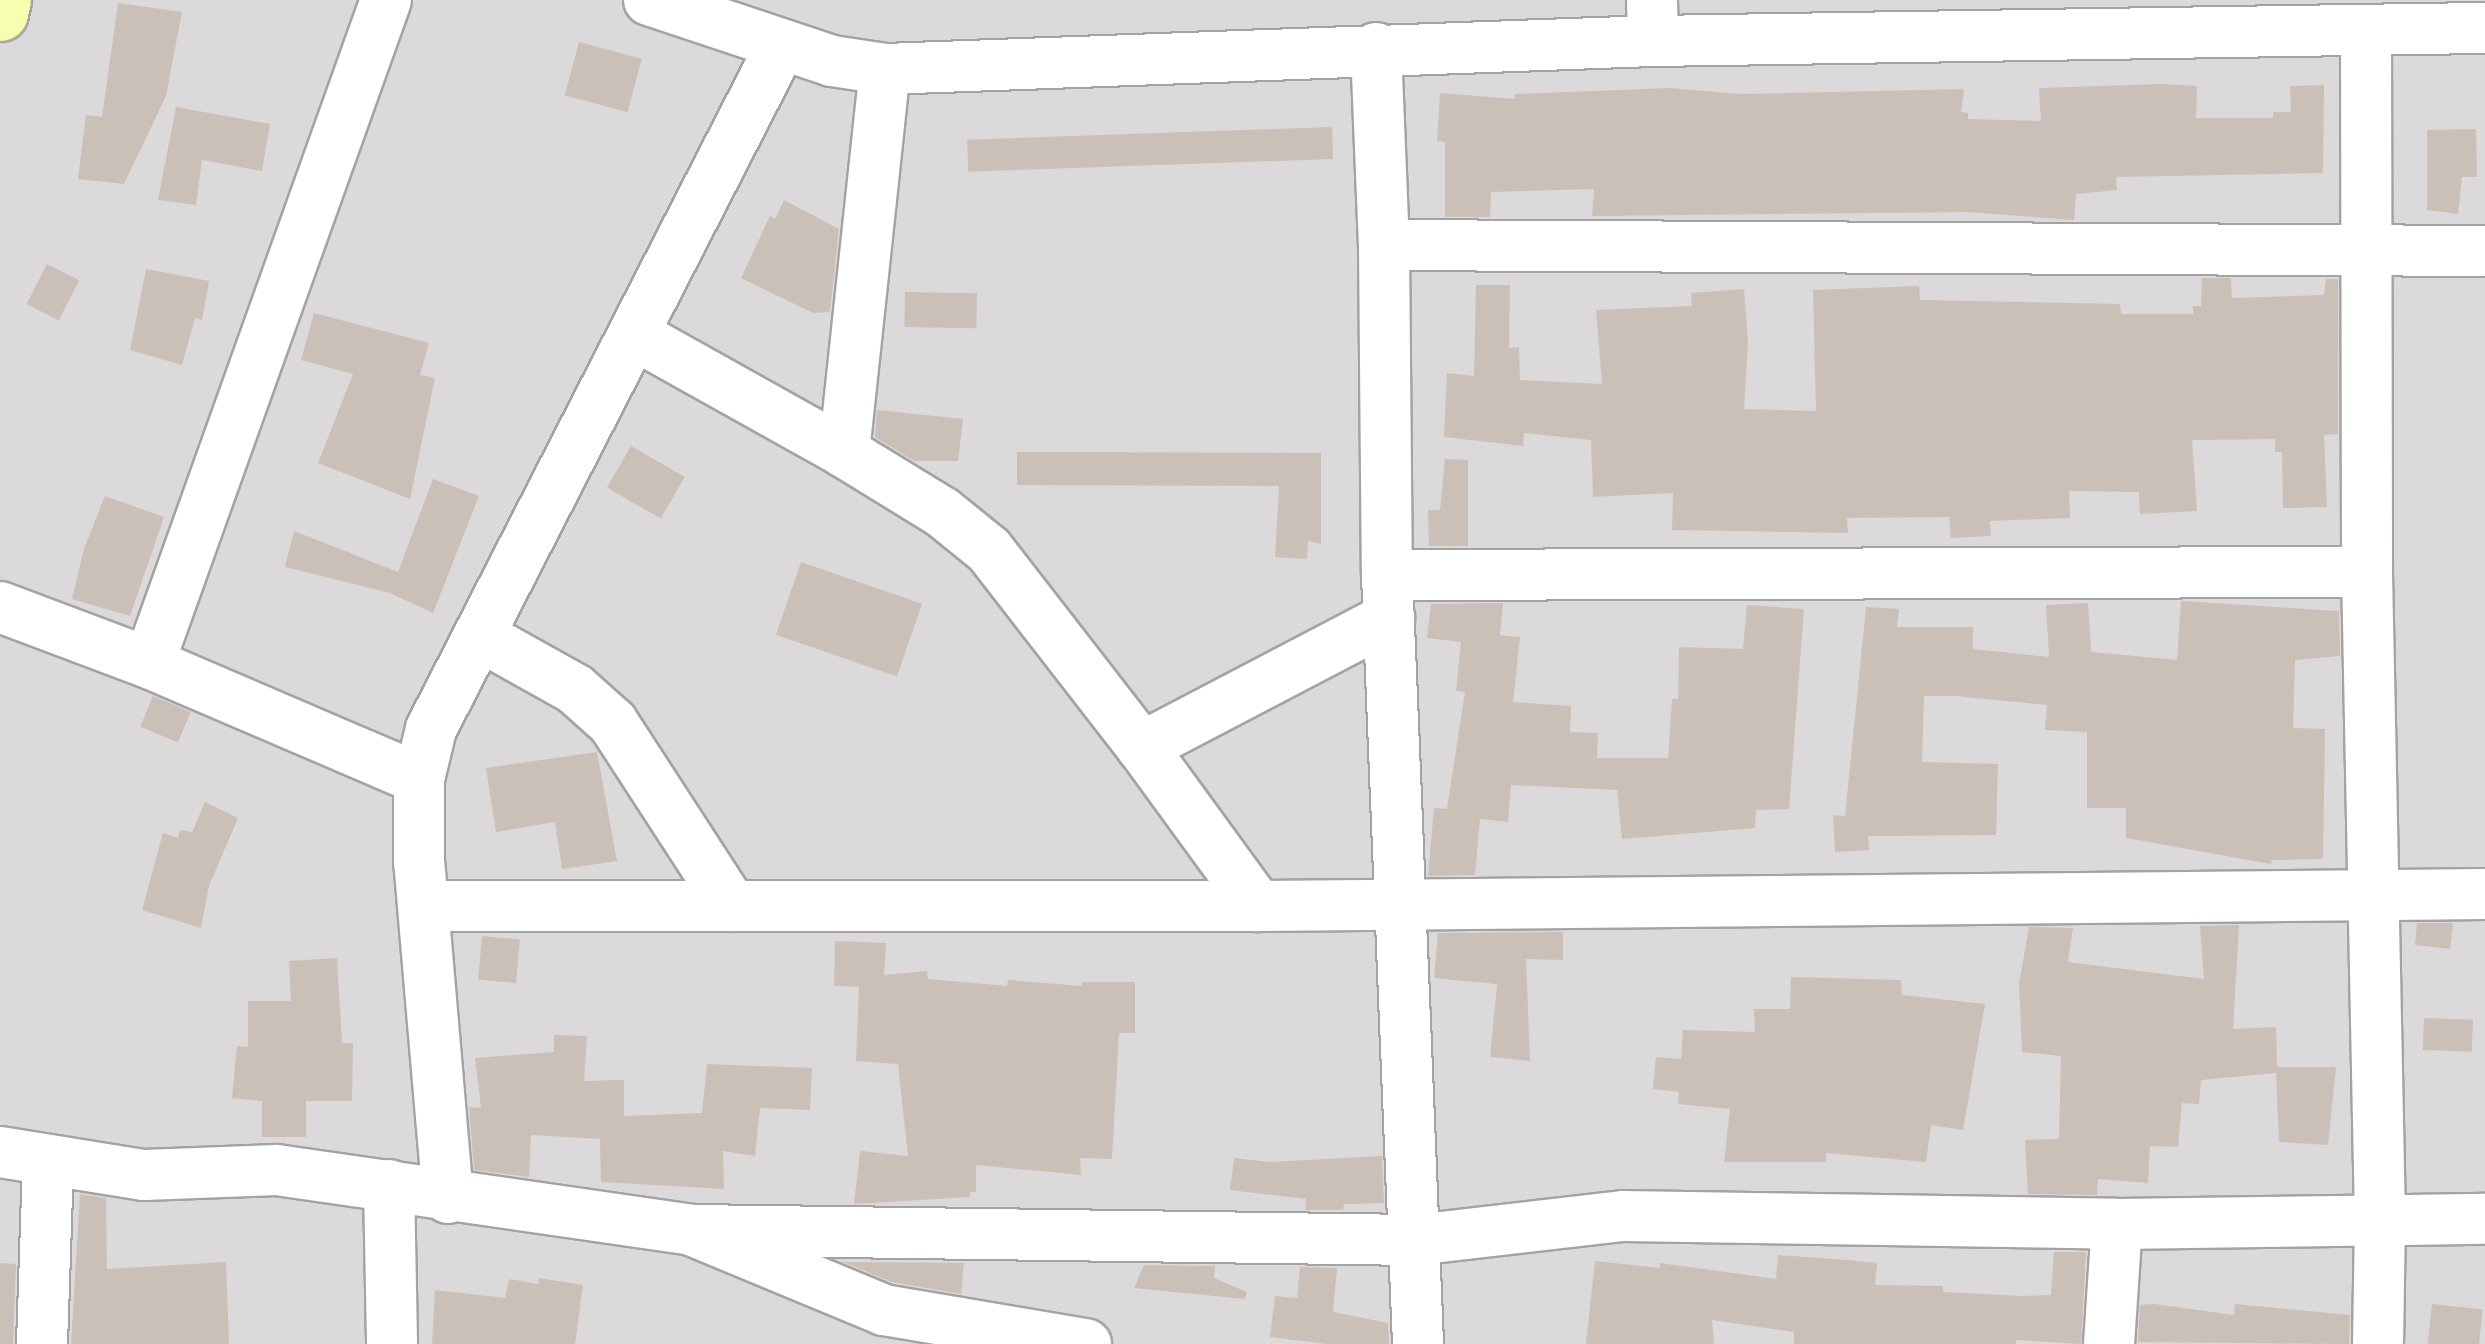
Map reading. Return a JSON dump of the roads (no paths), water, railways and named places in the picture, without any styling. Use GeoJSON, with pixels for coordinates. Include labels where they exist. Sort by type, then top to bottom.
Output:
{"type":"FeatureCollection","features":[{"type":"Feature","properties":{"kind":"street"},"geometry":{"type":"LineString","coordinates":[[0,13],[3,0]]}},
{"type":"Feature","properties":{"kind":"street"},"geometry":{"type":"LineString","coordinates":[[148,663],[386,0]]}},
{"type":"Feature","properties":{"kind":"street"},"geometry":{"type":"LineString","coordinates":[[650,0],[782,46],[885,69],[1376,48],[1652,20],[2366,32],[2485,28]]}},
{"type":"Feature","properties":{"kind":"street"},"geometry":{"type":"LineString","coordinates":[[2366,32],[2368,572],[2380,1218],[2378,1344]]}},
{"type":"Feature","properties":{"kind":"street"},"geometry":{"type":"LineString","coordinates":[[448,1198],[424,906],[420,779],[430,729],[782,46]]}},
{"type":"Feature","properties":{"kind":"street"},"geometry":{"type":"LineString","coordinates":[[1376,48],[1384,246],[1388,596],[1418,1344]]}},
{"type":"Feature","properties":{"kind":"street"},"geometry":{"type":"LineString","coordinates":[[844,452],[885,69]]}},
{"type":"Feature","properties":{"kind":"street"},"geometry":{"type":"LineString","coordinates":[[1384,246],[2485,251]]}},
{"type":"Feature","properties":{"kind":"street"},"geometry":{"type":"LineString","coordinates":[[634,335],[844,452],[942,512],[989,550],[1142,747],[1258,906]]}},
{"type":"Feature","properties":{"kind":"street"},"geometry":{"type":"LineString","coordinates":[[1142,747],[1388,596],[2368,572]]}},
{"type":"Feature","properties":{"kind":"street"},"geometry":{"type":"LineString","coordinates":[[0,607],[148,663],[420,779]]}},
{"type":"Feature","properties":{"kind":"street"},"geometry":{"type":"LineString","coordinates":[[480,636],[575,688],[613,723],[732,906]]}},
{"type":"Feature","properties":{"kind":"street"},"geometry":{"type":"LineString","coordinates":[[424,906],[1258,906],[2485,894]]}},
{"type":"Feature","properties":{"kind":"street"},"geometry":{"type":"LineString","coordinates":[[42,1344],[24,1156],[144,1175],[239,1168],[390,1185],[448,1198],[691,1230],[1415,1240],[1622,1216],[2117,1224],[2485,1219]]}},
{"type":"Feature","properties":{"kind":"street"},"geometry":{"type":"LineString","coordinates":[[390,1185],[392,1344]]}},
{"type":"Feature","properties":{"kind":"street"},"geometry":{"type":"LineString","coordinates":[[2109,1344],[2117,1224]]}},
{"type":"Feature","properties":{"kind":"street"},"geometry":{"type":"LineString","coordinates":[[691,1230],[884,1310],[1086,1344]]}}]}
